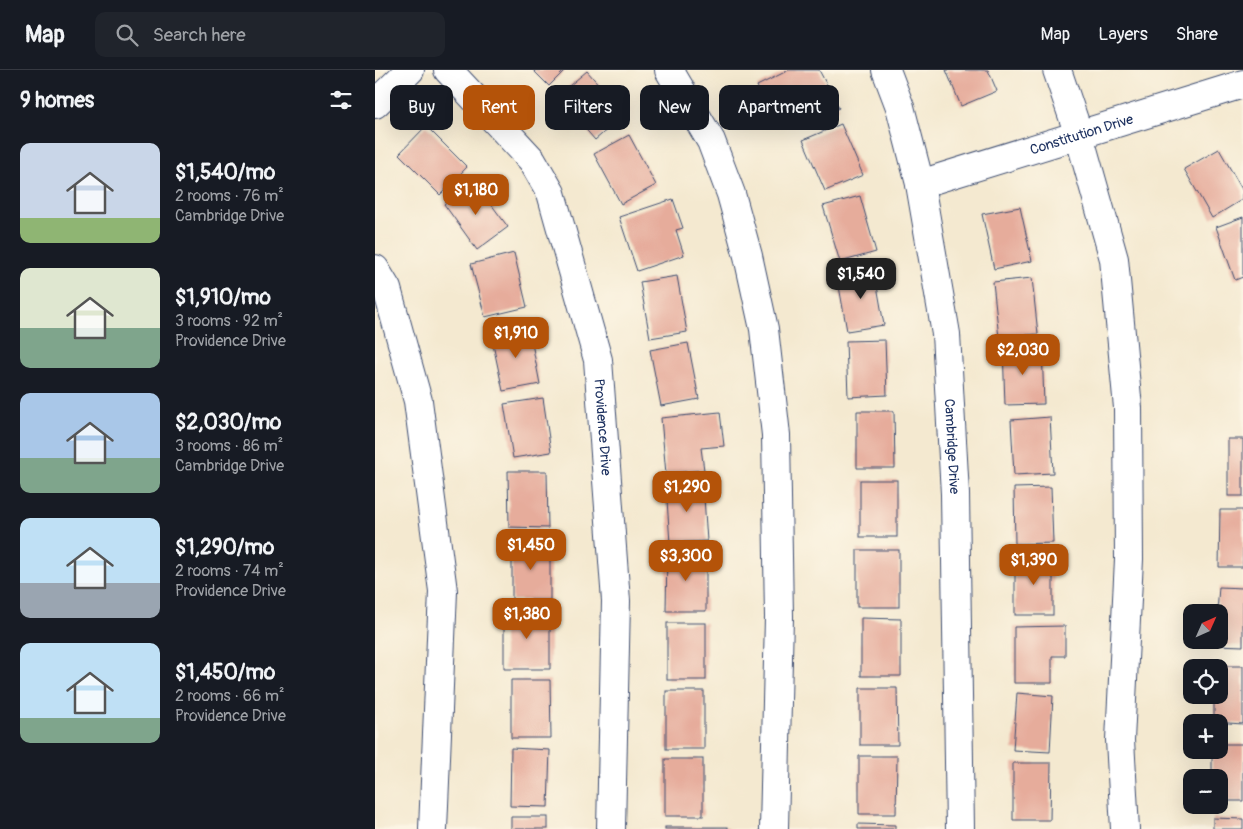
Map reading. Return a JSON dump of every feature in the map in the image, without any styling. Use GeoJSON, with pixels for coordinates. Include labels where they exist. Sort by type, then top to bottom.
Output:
{"type":"FeatureCollection","features":[{"type":"Feature","properties":{"kind":"street"},"geometry":{"type":"LineString","coordinates":[[375,104],[410,70]]}},
{"type":"Feature","properties":{"kind":"street","name":"Providence Drive"},"geometry":{"type":"LineString","coordinates":[[448,70],[532,160],[551,193],[598,360],[617,601],[611,829]]}},
{"type":"Feature","properties":{"kind":"street"},"geometry":{"type":"LineString","coordinates":[[669,70],[711,141],[727,185],[748,256],[764,329],[777,454],[779,617],[774,829]]}},
{"type":"Feature","properties":{"kind":"street","name":"Cambridge Drive"},"geometry":{"type":"LineString","coordinates":[[886,70],[900,107],[921,184],[946,334],[955,494],[959,829]]}},
{"type":"Feature","properties":{"kind":"street"},"geometry":{"type":"LineString","coordinates":[[1057,70],[1079,135],[1114,259],[1128,408],[1129,559],[1121,740],[1125,829]]}},
{"type":"Feature","properties":{"kind":"street","name":"Constitution Drive"},"geometry":{"type":"LineString","coordinates":[[921,184],[1243,84]]}},
{"type":"Feature","properties":{"kind":"street"},"geometry":{"type":"LineString","coordinates":[[375,269],[387,290],[418,401],[443,591],[433,829]]}},
{"type":"Feature","properties":{"kind":"building"},"geometry":{"type":"Polygon","coordinates":[[[533,70],[565,70],[550,85],[533,70]]]}},
{"type":"Feature","properties":{"kind":"building"},"geometry":{"type":"Polygon","coordinates":[[[789,70],[819,70],[827,85],[759,85],[789,70]]]}},
{"type":"Feature","properties":{"kind":"building"},"geometry":{"type":"Polygon","coordinates":[[[946,70],[988,70],[997,91],[961,106],[946,70]]]}},
{"type":"Feature","properties":{"kind":"building"},"geometry":{"type":"Polygon","coordinates":[[[587,71],[599,85],[570,85],[587,71]]]}},
{"type":"Feature","properties":{"kind":"building"},"geometry":{"type":"Polygon","coordinates":[[[841,124],[863,175],[825,191],[803,140],[827,130],[839,130],[839,125],[841,124]]]}},
{"type":"Feature","properties":{"kind":"building"},"geometry":{"type":"Polygon","coordinates":[[[422,130],[430,130],[467,167],[440,195],[399,154],[422,130]]]}},
{"type":"Feature","properties":{"kind":"building"},"geometry":{"type":"Polygon","coordinates":[[[586,130],[607,130],[595,140],[586,130]]]}},
{"type":"Feature","properties":{"kind":"building"},"geometry":{"type":"Polygon","coordinates":[[[629,135],[656,185],[621,204],[594,154],[629,135]]]}},
{"type":"Feature","properties":{"kind":"building"},"geometry":{"type":"Polygon","coordinates":[[[1219,149],[1243,191],[1243,199],[1212,218],[1184,169],[1219,149]]]}},
{"type":"Feature","properties":{"kind":"building"},"geometry":{"type":"Polygon","coordinates":[[[474,181],[508,227],[477,250],[444,204],[474,181]]]}},
{"type":"Feature","properties":{"kind":"building"},"geometry":{"type":"Polygon","coordinates":[[[860,196],[876,252],[840,262],[823,206],[860,196]]]}},
{"type":"Feature","properties":{"kind":"building"},"geometry":{"type":"Polygon","coordinates":[[[673,199],[683,228],[676,230],[684,255],[637,271],[619,217],[673,199]]]}},
{"type":"Feature","properties":{"kind":"building"},"geometry":{"type":"Polygon","coordinates":[[[1020,207],[1032,261],[994,269],[982,214],[1020,207]]]}},
{"type":"Feature","properties":{"kind":"building"},"geometry":{"type":"Polygon","coordinates":[[[1243,217],[1243,277],[1235,280],[1216,227],[1243,217]]]}},
{"type":"Feature","properties":{"kind":"building"},"geometry":{"type":"Polygon","coordinates":[[[514,253],[527,307],[485,317],[471,264],[514,253]]]}},
{"type":"Feature","properties":{"kind":"building"},"geometry":{"type":"Polygon","coordinates":[[[874,269],[884,325],[847,331],[837,275],[874,269]]]}},
{"type":"Feature","properties":{"kind":"building"},"geometry":{"type":"Polygon","coordinates":[[[677,276],[687,332],[650,338],[640,282],[677,276]]]}},
{"type":"Feature","properties":{"kind":"building"},"geometry":{"type":"Polygon","coordinates":[[[1032,278],[1038,334],[999,338],[993,282],[1032,278]]]}},
{"type":"Feature","properties":{"kind":"building"},"geometry":{"type":"Polygon","coordinates":[[[529,328],[540,384],[503,391],[491,335],[529,328]]]}},
{"type":"Feature","properties":{"kind":"building"},"geometry":{"type":"Polygon","coordinates":[[[885,340],[887,395],[848,397],[846,341],[885,340]]]}},
{"type":"Feature","properties":{"kind":"building"},"geometry":{"type":"Polygon","coordinates":[[[688,343],[699,399],[661,406],[650,350],[688,343]]]}},
{"type":"Feature","properties":{"kind":"building"},"geometry":{"type":"Polygon","coordinates":[[[1042,346],[1044,404],[1005,405],[1003,347],[1042,346]]]}},
{"type":"Feature","properties":{"kind":"building"},"geometry":{"type":"Polygon","coordinates":[[[543,398],[551,452],[513,458],[504,404],[543,398]]]}},
{"type":"Feature","properties":{"kind":"building"},"geometry":{"type":"Polygon","coordinates":[[[857,411],[894,411],[895,468],[857,468],[857,411]]]}},
{"type":"Feature","properties":{"kind":"building"},"geometry":{"type":"Polygon","coordinates":[[[720,412],[724,446],[701,448],[704,470],[666,474],[661,418],[720,412]]]}},
{"type":"Feature","properties":{"kind":"building"},"geometry":{"type":"Polygon","coordinates":[[[1050,417],[1053,473],[1014,475],[1011,420],[1050,417]]]}},
{"type":"Feature","properties":{"kind":"building"},"geometry":{"type":"Polygon","coordinates":[[[1228,439],[1243,439],[1243,496],[1228,496],[1228,439]]]}},
{"type":"Feature","properties":{"kind":"building"},"geometry":{"type":"Polygon","coordinates":[[[508,471],[547,471],[548,528],[509,527],[508,471]]]}},
{"type":"Feature","properties":{"kind":"building"},"geometry":{"type":"Polygon","coordinates":[[[860,480],[897,480],[897,537],[860,537],[860,480]]]}},
{"type":"Feature","properties":{"kind":"building"},"geometry":{"type":"Polygon","coordinates":[[[703,483],[707,541],[670,543],[666,486],[703,483]]]}},
{"type":"Feature","properties":{"kind":"building"},"geometry":{"type":"Polygon","coordinates":[[[1051,487],[1053,543],[1015,544],[1014,488],[1051,487]]]}},
{"type":"Feature","properties":{"kind":"building"},"geometry":{"type":"Polygon","coordinates":[[[1220,510],[1243,510],[1243,567],[1219,567],[1220,510]]]}},
{"type":"Feature","properties":{"kind":"building"},"geometry":{"type":"Polygon","coordinates":[[[512,542],[550,542],[550,600],[512,600],[512,542]]]}},
{"type":"Feature","properties":{"kind":"building"},"geometry":{"type":"Polygon","coordinates":[[[857,550],[899,550],[899,607],[857,607],[857,550]]]}},
{"type":"Feature","properties":{"kind":"building"},"geometry":{"type":"Polygon","coordinates":[[[667,553],[706,554],[706,611],[666,611],[667,553]]]}},
{"type":"Feature","properties":{"kind":"building"},"geometry":{"type":"Polygon","coordinates":[[[1015,557],[1053,557],[1053,615],[1015,615],[1015,557]]]}},
{"type":"Feature","properties":{"kind":"building"},"geometry":{"type":"Polygon","coordinates":[[[1219,587],[1243,588],[1243,646],[1228,645],[1228,604],[1218,604],[1219,587]]]}},
{"type":"Feature","properties":{"kind":"building"},"geometry":{"type":"Polygon","coordinates":[[[550,610],[550,669],[504,669],[504,611],[550,610]]]}},
{"type":"Feature","properties":{"kind":"building"},"geometry":{"type":"Polygon","coordinates":[[[861,618],[901,619],[901,676],[861,676],[861,618]]]}},
{"type":"Feature","properties":{"kind":"building"},"geometry":{"type":"Polygon","coordinates":[[[667,623],[706,623],[706,680],[667,680],[667,623]]]}},
{"type":"Feature","properties":{"kind":"building"},"geometry":{"type":"Polygon","coordinates":[[[1065,626],[1065,656],[1052,656],[1052,683],[1014,683],[1014,627],[1065,626]]]}},
{"type":"Feature","properties":{"kind":"building"},"geometry":{"type":"Polygon","coordinates":[[[1228,666],[1243,666],[1243,724],[1228,723],[1228,714],[1214,714],[1214,704],[1228,704],[1228,666]]]}},
{"type":"Feature","properties":{"kind":"building"},"geometry":{"type":"Polygon","coordinates":[[[511,680],[550,680],[551,738],[511,738],[511,680]]]}},
{"type":"Feature","properties":{"kind":"building"},"geometry":{"type":"Polygon","coordinates":[[[860,688],[897,688],[898,745],[860,745],[860,688]]]}},
{"type":"Feature","properties":{"kind":"building"},"geometry":{"type":"Polygon","coordinates":[[[666,691],[704,691],[704,749],[666,749],[666,691]]]}},
{"type":"Feature","properties":{"kind":"building"},"geometry":{"type":"Polygon","coordinates":[[[1017,693],[1053,696],[1050,752],[1013,750],[1017,693]]]}},
{"type":"Feature","properties":{"kind":"building"},"geometry":{"type":"Polygon","coordinates":[[[1228,744],[1243,744],[1243,801],[1228,801],[1228,769],[1212,769],[1212,759],[1228,759],[1228,744]]]}},
{"type":"Feature","properties":{"kind":"building"},"geometry":{"type":"Polygon","coordinates":[[[511,748],[550,750],[548,807],[510,806],[511,748]]]}},
{"type":"Feature","properties":{"kind":"building"},"geometry":{"type":"Polygon","coordinates":[[[859,756],[897,756],[896,814],[859,814],[859,756]]]}},
{"type":"Feature","properties":{"kind":"building"},"geometry":{"type":"Polygon","coordinates":[[[665,759],[703,759],[703,816],[665,816],[665,759]]]}},
{"type":"Feature","properties":{"kind":"building"},"geometry":{"type":"Polygon","coordinates":[[[1013,763],[1051,763],[1050,820],[1013,820],[1013,763]]]}},
{"type":"Feature","properties":{"kind":"building"},"geometry":{"type":"Polygon","coordinates":[[[511,817],[548,817],[548,829],[511,829],[511,817]]]}},
{"type":"Feature","properties":{"kind":"building"},"geometry":{"type":"Polygon","coordinates":[[[1213,818],[1243,819],[1243,829],[1213,829],[1213,818]]]}},
{"type":"Feature","properties":{"kind":"building"},"geometry":{"type":"Polygon","coordinates":[[[858,824],[895,825],[895,829],[858,829],[858,824]]]}},
{"type":"Feature","properties":{"kind":"building"},"geometry":{"type":"Polygon","coordinates":[[[665,827],[728,827],[728,829],[665,829],[665,827]]]}}]}
